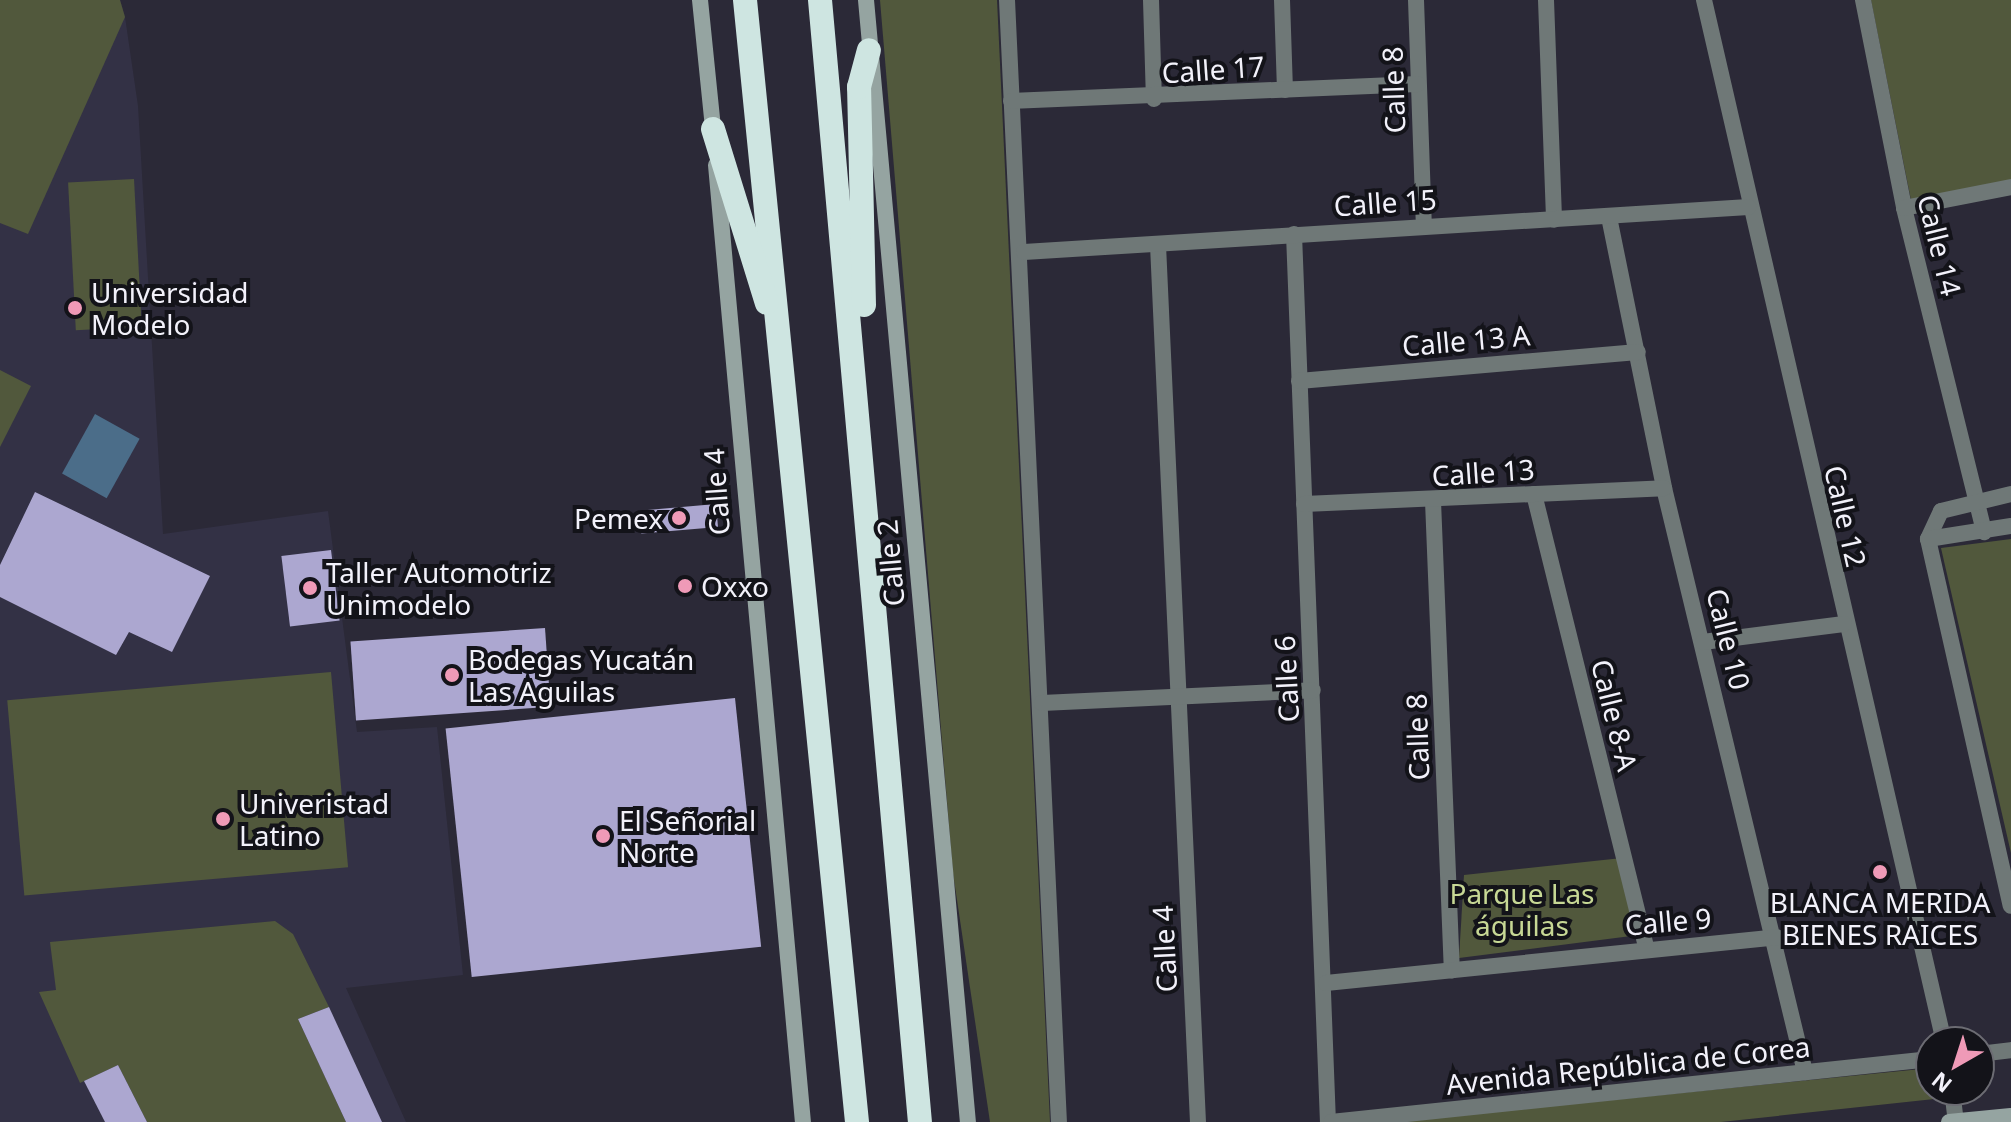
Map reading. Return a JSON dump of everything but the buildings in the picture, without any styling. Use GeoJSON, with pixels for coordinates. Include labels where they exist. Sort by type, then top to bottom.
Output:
{"type":"FeatureCollection","features":[{"type":"Feature","properties":{"kind":"highway"},"geometry":{"type":"LineString","coordinates":[[745,0],[843,948],[857,1122]]}},
{"type":"Feature","properties":{"kind":"highway"},"geometry":{"type":"LineString","coordinates":[[820,0],[860,400],[901,936],[920,1122]]}},
{"type":"Feature","properties":{"kind":"highway"},"geometry":{"type":"LineString","coordinates":[[860,400],[859,87],[869,50]]}},
{"type":"Feature","properties":{"kind":"highway"},"geometry":{"type":"LineString","coordinates":[[713,129],[783,356]]}},
{"type":"Feature","properties":{"kind":"main road","name":"Calle 4"},"geometry":{"type":"LineString","coordinates":[[700,0],[803,1122]]}},
{"type":"Feature","properties":{"kind":"main road","name":"Calle 2"},"geometry":{"type":"LineString","coordinates":[[866,0],[968,1120]]}},
{"type":"Feature","properties":{"kind":"main road"},"geometry":{"type":"LineString","coordinates":[[1949,1122],[2011,1116]]}},
{"type":"Feature","properties":{"kind":"street"},"geometry":{"type":"LineString","coordinates":[[1007,0],[1011,101],[1024,252],[1059,1122]]}},
{"type":"Feature","properties":{"kind":"street"},"geometry":{"type":"LineString","coordinates":[[1151,0],[1154,99]]}},
{"type":"Feature","properties":{"kind":"street"},"geometry":{"type":"LineString","coordinates":[[1282,0],[1285,90]]}},
{"type":"Feature","properties":{"kind":"street","name":"Calle 8"},"geometry":{"type":"LineString","coordinates":[[1416,0],[1424,225]]}},
{"type":"Feature","properties":{"kind":"street"},"geometry":{"type":"LineString","coordinates":[[1546,0],[1554,220]]}},
{"type":"Feature","properties":{"kind":"street","name":"Calle 12"},"geometry":{"type":"LineString","coordinates":[[1704,0],[1844,624],[1940,1026]]}},
{"type":"Feature","properties":{"kind":"street","name":"Calle 14"},"geometry":{"type":"LineString","coordinates":[[1863,0],[1904,208],[1984,532]]}},
{"type":"Feature","properties":{"kind":"street","name":"Calle 17"},"geometry":{"type":"LineString","coordinates":[[1011,101],[1154,99],[1418,84]]}},
{"type":"Feature","properties":{"kind":"street"},"geometry":{"type":"LineString","coordinates":[[1904,208],[2011,187]]}},
{"type":"Feature","properties":{"kind":"street","name":"Calle 15"},"geometry":{"type":"LineString","coordinates":[[1024,252],[1749,207]]}},
{"type":"Feature","properties":{"kind":"street","name":"Calle 10"},"geometry":{"type":"LineString","coordinates":[[1609,217],[1664,488],[1777,937],[1805,1072]]}},
{"type":"Feature","properties":{"kind":"street","name":"Calle 6"},"geometry":{"type":"LineString","coordinates":[[1294,234],[1326,983],[1329,1122]]}},
{"type":"Feature","properties":{"kind":"street","name":"Calle 4"},"geometry":{"type":"LineString","coordinates":[[1158,245],[1198,1122]]}},
{"type":"Feature","properties":{"kind":"street","name":"Calle 13 A"},"geometry":{"type":"LineString","coordinates":[[1299,381],[1638,352]]}},
{"type":"Feature","properties":{"kind":"street","name":"Calle 13"},"geometry":{"type":"LineString","coordinates":[[1304,504],[1433,501],[1664,488]]}},
{"type":"Feature","properties":{"kind":"street","name":"Calle 8-A"},"geometry":{"type":"LineString","coordinates":[[1534,494],[1647,949]]}},
{"type":"Feature","properties":{"kind":"street"},"geometry":{"type":"LineString","coordinates":[[2011,494],[1941,511],[1928,539],[2011,906]]}},
{"type":"Feature","properties":{"kind":"street","name":"Calle 8"},"geometry":{"type":"LineString","coordinates":[[1433,501],[1452,971]]}},
{"type":"Feature","properties":{"kind":"street"},"geometry":{"type":"LineString","coordinates":[[1928,539],[2011,526]]}},
{"type":"Feature","properties":{"kind":"street"},"geometry":{"type":"LineString","coordinates":[[1703,642],[1844,624]]}},
{"type":"Feature","properties":{"kind":"street"},"geometry":{"type":"LineString","coordinates":[[1042,703],[1313,690]]}},
{"type":"Feature","properties":{"kind":"street","name":"Calle 9"},"geometry":{"type":"LineString","coordinates":[[1326,983],[1777,937]]}},
{"type":"Feature","properties":{"kind":"street","name":"Avenida República de Corea"},"geometry":{"type":"LineString","coordinates":[[1329,1122],[1915,1061]]}},
{"type":"Feature","properties":{"kind":"shaded area"},"geometry":{"type":"Polygon","coordinates":[[[0,0],[120,0],[138,106],[163,534],[328,511],[357,732],[437,727],[463,975],[346,988],[406,1122],[0,1122],[0,0]]]}},
{"type":"Feature","properties":{"kind":"green space"},"geometry":{"type":"Polygon","coordinates":[[[0,0],[120,0],[125,17],[28,234],[0,223],[0,0]]]}},
{"type":"Feature","properties":{"kind":"green space"},"geometry":{"type":"Polygon","coordinates":[[[880,0],[997,0],[1050,1122],[990,1122],[953,873],[880,0]]]}},
{"type":"Feature","properties":{"kind":"green space"},"geometry":{"type":"Polygon","coordinates":[[[1871,0],[2011,0],[2011,180],[1911,200],[1871,0]]]}},
{"type":"Feature","properties":{"kind":"green space"},"geometry":{"type":"Polygon","coordinates":[[[134,179],[142,327],[76,330],[68,182],[134,179]]]}},
{"type":"Feature","properties":{"kind":"green space"},"geometry":{"type":"Polygon","coordinates":[[[0,370],[31,386],[0,447],[0,370]]]}},
{"type":"Feature","properties":{"kind":"green space"},"geometry":{"type":"Polygon","coordinates":[[[2011,539],[2011,853],[1941,548],[2011,539]]]}},
{"type":"Feature","properties":{"kind":"green space"},"geometry":{"type":"Polygon","coordinates":[[[331,672],[348,867],[24,896],[7,700],[331,672]]]}},
{"type":"Feature","properties":{"kind":"green space","name":"Parque Las águilas"},"geometry":{"type":"Polygon","coordinates":[[[1622,858],[1639,935],[1459,958],[1464,875],[1622,858]]]}},
{"type":"Feature","properties":{"kind":"green space"},"geometry":{"type":"Polygon","coordinates":[[[275,921],[293,934],[329,1007],[298,1019],[346,1122],[147,1122],[118,1065],[80,1083],[39,992],[56,990],[50,942],[275,921]]]}},
{"type":"Feature","properties":{"kind":"green space"},"geometry":{"type":"Polygon","coordinates":[[[1915,1070],[1915,1101],[1721,1122],[1391,1122],[1915,1070]]]}},
{"type":"Feature","properties":{"kind":"water","name":"Universidad Modelo"},"geometry":{"type":"Polygon","coordinates":[[[95,414],[140,439],[107,498],[62,473],[95,414]]]}},
{"type":"Feature","properties":{"kind":"place","name":"Universidad Modelo"},"geometry":{"type":"Point","coordinates":[75,308]}},
{"type":"Feature","properties":{"kind":"place","name":"Pemex"},"geometry":{"type":"Point","coordinates":[679,518]}},
{"type":"Feature","properties":{"kind":"place","name":"Oxxo"},"geometry":{"type":"Point","coordinates":[685,586]}},
{"type":"Feature","properties":{"kind":"place","name":"Taller Automotriz Unimodelo"},"geometry":{"type":"Point","coordinates":[310,588]}},
{"type":"Feature","properties":{"kind":"place","name":"Bodegas Yucatán Las Aguilas"},"geometry":{"type":"Point","coordinates":[452,675]}},
{"type":"Feature","properties":{"kind":"place","name":"Univeristad Latino"},"geometry":{"type":"Point","coordinates":[223,819]}},
{"type":"Feature","properties":{"kind":"place","name":"El Señorial Norte"},"geometry":{"type":"Point","coordinates":[603,836]}},
{"type":"Feature","properties":{"kind":"place","name":"BLANCA MERIDA BIENES RAICES"},"geometry":{"type":"Point","coordinates":[1880,872]}}]}
